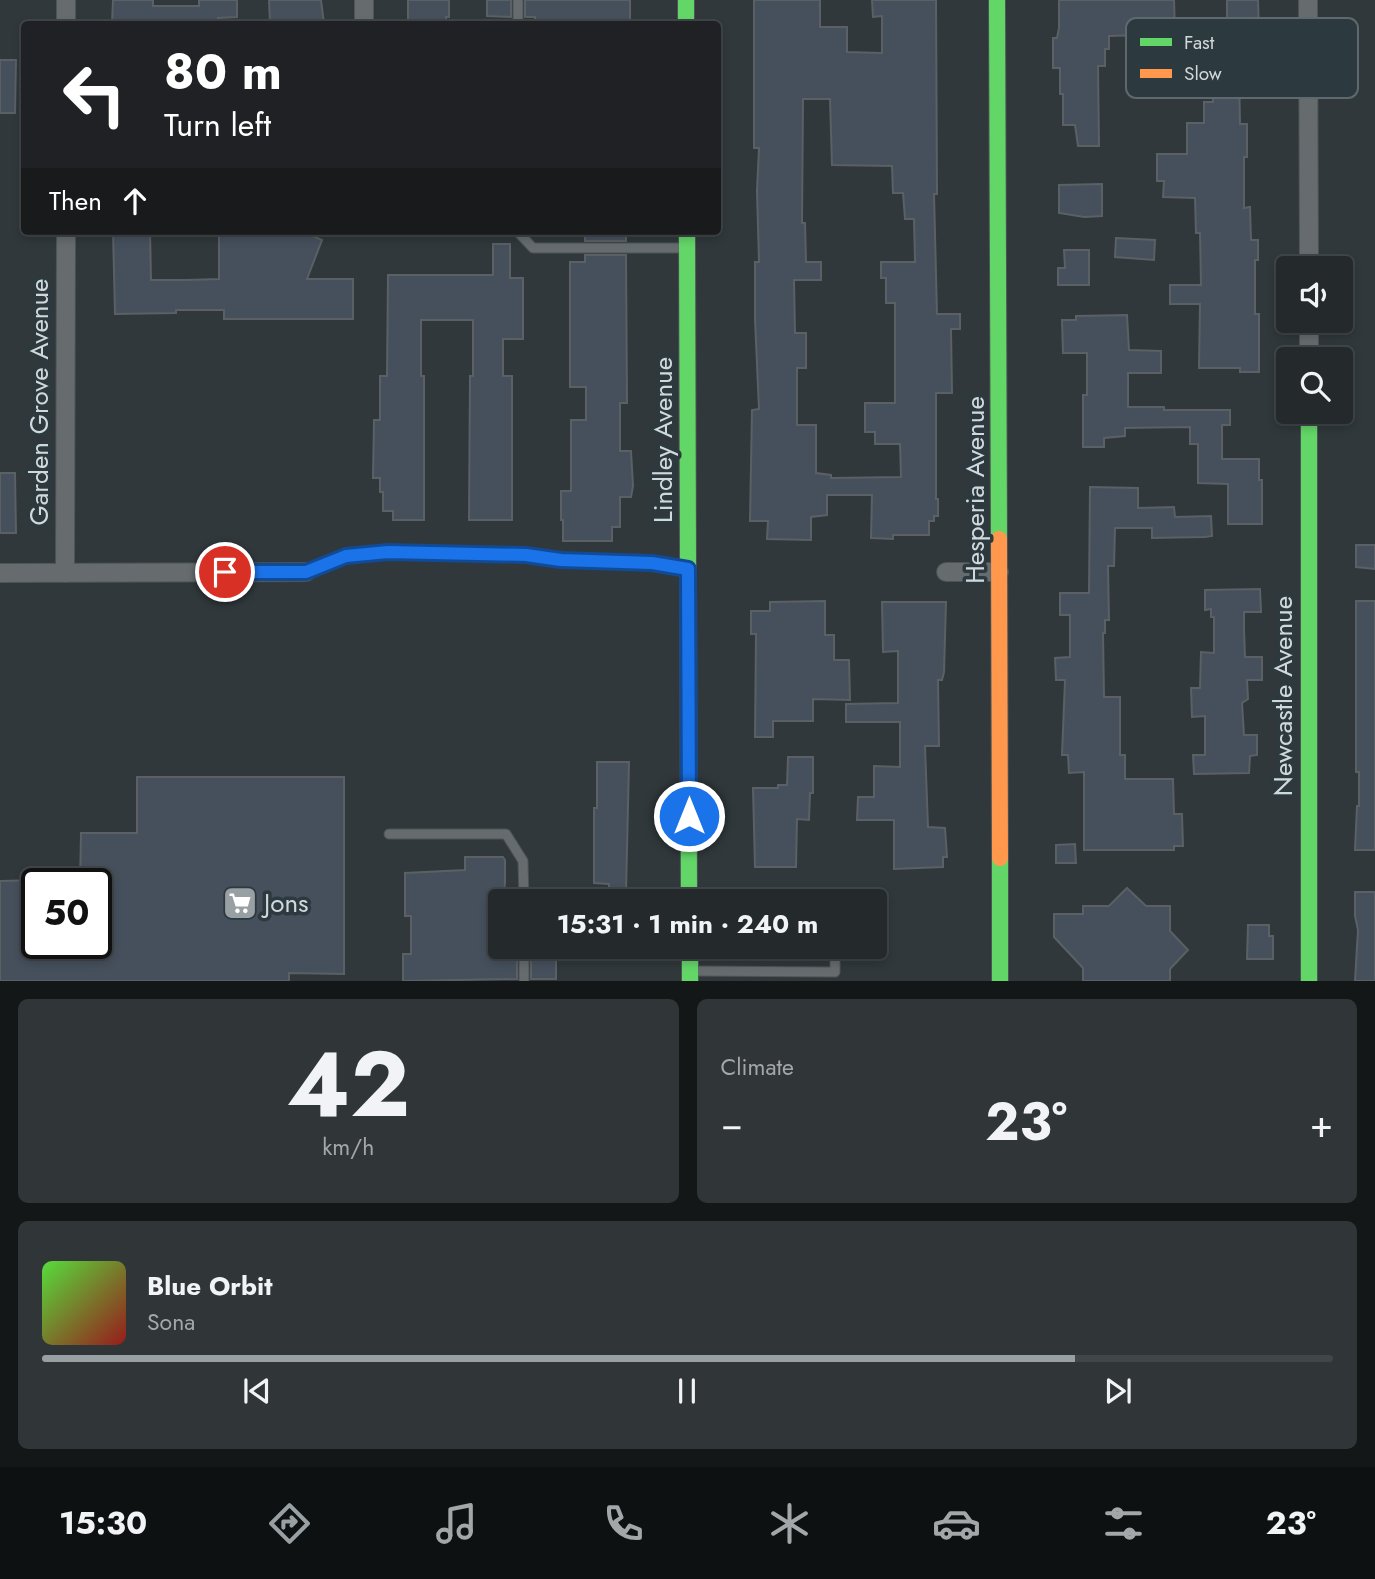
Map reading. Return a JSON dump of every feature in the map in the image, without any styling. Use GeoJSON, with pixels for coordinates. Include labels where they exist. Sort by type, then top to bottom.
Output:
{"type":"FeatureCollection","features":[{"type":"Feature","properties":{"kind":"street"},"geometry":{"type":"LineString","coordinates":[[66,0],[66,21]]}},
{"type":"Feature","properties":{"kind":"street"},"geometry":{"type":"LineString","coordinates":[[364,0],[364,21]]}},
{"type":"Feature","properties":{"kind":"street"},"geometry":{"type":"LineString","coordinates":[[686,0],[686,21]]}},
{"type":"Feature","properties":{"kind":"street","name":"Hesperia Avenue"},"geometry":{"type":"LineString","coordinates":[[997,0],[1000,981]]}},
{"type":"Feature","properties":{"kind":"street"},"geometry":{"type":"LineString","coordinates":[[1308,0],[1308,18]]}},
{"type":"Feature","properties":{"kind":"street"},"geometry":{"type":"LineString","coordinates":[[1308,98],[1308,256]]}},
{"type":"Feature","properties":{"kind":"street","name":"Garden Grove Avenue"},"geometry":{"type":"LineString","coordinates":[[65,573],[66,235]]}},
{"type":"Feature","properties":{"kind":"street","name":"Lindley Avenue"},"geometry":{"type":"LineString","coordinates":[[687,235],[689,889]]}},
{"type":"Feature","properties":{"kind":"street","name":"Newcastle Avenue"},"geometry":{"type":"LineString","coordinates":[[1309,424],[1309,981]]}},
{"type":"Feature","properties":{"kind":"street"},"geometry":{"type":"LineString","coordinates":[[0,573],[306,572]]}},
{"type":"Feature","properties":{"kind":"street"},"geometry":{"type":"LineString","coordinates":[[946,572],[999,572]]}},
{"type":"Feature","properties":{"kind":"lane"},"geometry":{"type":"LineString","coordinates":[[518,0],[518,21]]}},
{"type":"Feature","properties":{"kind":"lane"},"geometry":{"type":"LineString","coordinates":[[521,235],[533,248],[687,248]]}},
{"type":"Feature","properties":{"kind":"lane"},"geometry":{"type":"LineString","coordinates":[[306,572],[346,556],[388,552],[526,555],[561,560],[652,563],[688,569]]}},
{"type":"Feature","properties":{"kind":"lane"},"geometry":{"type":"LineString","coordinates":[[389,834],[506,834],[523,861],[524,889]]}},
{"type":"Feature","properties":{"kind":"lane"},"geometry":{"type":"LineString","coordinates":[[524,959],[524,981]]}},
{"type":"Feature","properties":{"kind":"lane"},"geometry":{"type":"LineString","coordinates":[[690,976],[835,972],[835,959]]}},
{"type":"Feature","properties":{"kind":"building"},"geometry":{"type":"Polygon","coordinates":[[[113,0],[153,0],[153,6],[199,6],[199,0],[237,0],[237,17],[218,18],[218,21],[112,21],[113,0]]]}},
{"type":"Feature","properties":{"kind":"building"},"geometry":{"type":"Polygon","coordinates":[[[269,0],[321,0],[324,21],[270,21],[269,0]]]}},
{"type":"Feature","properties":{"kind":"building"},"geometry":{"type":"Polygon","coordinates":[[[408,0],[449,0],[449,17],[446,17],[446,20],[408,20],[408,0]]]}},
{"type":"Feature","properties":{"kind":"building"},"geometry":{"type":"Polygon","coordinates":[[[487,0],[511,0],[511,17],[487,16],[487,0]]]}},
{"type":"Feature","properties":{"kind":"building"},"geometry":{"type":"Polygon","coordinates":[[[525,0],[630,0],[630,21],[535,21],[535,17],[525,17],[525,0]]]}},
{"type":"Feature","properties":{"kind":"building"},"geometry":{"type":"Polygon","coordinates":[[[754,0],[820,0],[820,27],[847,27],[847,52],[882,53],[882,16],[873,17],[872,0],[936,0],[937,194],[934,194],[937,314],[960,314],[960,329],[951,329],[952,393],[936,393],[938,516],[934,516],[934,521],[929,521],[929,535],[893,535],[893,539],[871,538],[872,495],[827,495],[827,515],[811,517],[811,540],[767,539],[768,521],[750,521],[752,410],[759,409],[755,262],[759,262],[759,148],[754,148],[754,0]],[[803,99],[802,223],[805,223],[806,262],[821,262],[821,280],[794,280],[795,333],[806,333],[806,368],[797,368],[797,425],[816,425],[816,473],[831,475],[831,478],[901,477],[900,444],[875,444],[875,432],[865,432],[865,403],[895,403],[895,303],[886,303],[886,278],[881,278],[881,262],[915,262],[914,219],[905,219],[903,193],[893,193],[892,166],[832,165],[830,99],[803,99]]]}},
{"type":"Feature","properties":{"kind":"building"},"geometry":{"type":"Polygon","coordinates":[[[1059,0],[1174,0],[1175,18],[1126,18],[1126,35],[1109,36],[1109,49],[1105,49],[1105,66],[1098,66],[1099,146],[1078,146],[1075,125],[1063,125],[1060,68],[1053,68],[1053,38],[1057,38],[1059,0]]]}},
{"type":"Feature","properties":{"kind":"building"},"geometry":{"type":"Polygon","coordinates":[[[1227,0],[1258,0],[1259,18],[1227,18],[1227,0]]]}},
{"type":"Feature","properties":{"kind":"building"},"geometry":{"type":"Polygon","coordinates":[[[0,60],[16,60],[15,113],[0,113],[0,60]]]}},
{"type":"Feature","properties":{"kind":"building"},"geometry":{"type":"Polygon","coordinates":[[[1213,98],[1240,98],[1240,124],[1247,124],[1244,208],[1250,207],[1251,240],[1258,240],[1258,260],[1255,260],[1255,314],[1259,314],[1259,372],[1240,372],[1240,368],[1199,368],[1200,304],[1170,304],[1170,285],[1201,285],[1200,233],[1196,233],[1195,198],[1163,197],[1164,181],[1157,181],[1157,154],[1187,154],[1187,123],[1204,123],[1204,102],[1213,102],[1213,98]]]}},
{"type":"Feature","properties":{"kind":"building"},"geometry":{"type":"Polygon","coordinates":[[[1102,184],[1102,216],[1084,217],[1059,213],[1059,185],[1102,184]]]}},
{"type":"Feature","properties":{"kind":"building"},"geometry":{"type":"Polygon","coordinates":[[[113,235],[150,235],[151,280],[219,279],[219,235],[310,235],[322,240],[307,279],[353,279],[353,319],[224,319],[224,310],[115,314],[113,235]]]}},
{"type":"Feature","properties":{"kind":"building"},"geometry":{"type":"Polygon","coordinates":[[[585,235],[626,235],[626,241],[585,241],[585,235]]]}},
{"type":"Feature","properties":{"kind":"building"},"geometry":{"type":"Polygon","coordinates":[[[1116,238],[1155,240],[1154,260],[1115,257],[1116,238]]]}},
{"type":"Feature","properties":{"kind":"building"},"geometry":{"type":"Polygon","coordinates":[[[493,244],[510,244],[510,278],[523,278],[523,339],[503,339],[503,376],[512,376],[512,520],[469,520],[473,320],[421,320],[421,376],[424,376],[424,520],[393,520],[393,511],[383,511],[380,478],[373,478],[374,420],[380,420],[380,376],[387,376],[388,275],[493,275],[493,244]]]}},
{"type":"Feature","properties":{"kind":"building"},"geometry":{"type":"Polygon","coordinates":[[[1064,250],[1089,250],[1089,285],[1058,285],[1058,268],[1065,268],[1064,250]]]}},
{"type":"Feature","properties":{"kind":"building"},"geometry":{"type":"Polygon","coordinates":[[[585,255],[626,255],[627,403],[620,403],[620,451],[631,451],[633,486],[631,497],[620,497],[620,527],[612,527],[612,541],[563,541],[561,520],[561,491],[571,491],[571,420],[586,420],[586,387],[570,387],[570,262],[585,262],[585,255]]]}},
{"type":"Feature","properties":{"kind":"building"},"geometry":{"type":"Polygon","coordinates":[[[1127,315],[1129,350],[1161,351],[1161,373],[1128,373],[1128,407],[1230,410],[1230,425],[1222,425],[1222,459],[1259,459],[1262,524],[1228,524],[1228,484],[1198,483],[1198,444],[1190,444],[1190,427],[1125,428],[1125,436],[1104,438],[1104,447],[1083,447],[1083,395],[1087,395],[1087,353],[1063,353],[1062,320],[1076,320],[1076,316],[1127,315]]]}},
{"type":"Feature","properties":{"kind":"building"},"geometry":{"type":"Polygon","coordinates":[[[0,473],[15,473],[16,533],[0,533],[0,473]]]}},
{"type":"Feature","properties":{"kind":"building"},"geometry":{"type":"Polygon","coordinates":[[[1090,487],[1138,488],[1138,508],[1174,507],[1175,517],[1211,516],[1212,536],[1205,537],[1152,538],[1152,528],[1115,528],[1114,566],[1108,566],[1109,620],[1105,620],[1103,633],[1104,697],[1120,697],[1120,755],[1125,755],[1125,779],[1173,779],[1174,814],[1182,814],[1183,846],[1174,846],[1174,850],[1084,850],[1084,772],[1069,773],[1068,755],[1062,755],[1065,680],[1056,680],[1055,658],[1070,657],[1070,615],[1060,615],[1060,593],[1089,593],[1090,487]]]}},
{"type":"Feature","properties":{"kind":"building"},"geometry":{"type":"Polygon","coordinates":[[[1356,545],[1375,545],[1375,569],[1356,567],[1356,545]]]}},
{"type":"Feature","properties":{"kind":"building"},"geometry":{"type":"Polygon","coordinates":[[[1260,589],[1261,612],[1244,612],[1244,629],[1245,657],[1262,657],[1262,680],[1247,680],[1248,699],[1242,703],[1244,735],[1257,735],[1257,755],[1250,756],[1249,773],[1194,774],[1193,755],[1205,755],[1205,716],[1192,717],[1191,688],[1200,688],[1201,652],[1214,653],[1214,617],[1211,617],[1211,609],[1205,610],[1205,590],[1260,589]]]}},
{"type":"Feature","properties":{"kind":"building"},"geometry":{"type":"Polygon","coordinates":[[[825,601],[825,635],[834,635],[834,660],[849,660],[850,700],[813,699],[813,721],[773,721],[773,737],[755,737],[756,634],[751,634],[751,611],[770,611],[770,602],[825,601]]]}},
{"type":"Feature","properties":{"kind":"building"},"geometry":{"type":"Polygon","coordinates":[[[1356,601],[1375,601],[1375,850],[1355,850],[1359,806],[1359,772],[1356,772],[1356,601]]]}},
{"type":"Feature","properties":{"kind":"building"},"geometry":{"type":"Polygon","coordinates":[[[882,602],[946,602],[944,672],[942,680],[938,680],[939,746],[925,746],[928,827],[945,828],[947,857],[943,857],[943,867],[894,869],[894,820],[857,820],[858,797],[874,797],[874,766],[900,767],[900,722],[846,722],[846,704],[898,703],[898,651],[883,652],[882,602]]]}},
{"type":"Feature","properties":{"kind":"building"},"geometry":{"type":"Polygon","coordinates":[[[788,757],[813,757],[813,793],[810,793],[809,820],[797,819],[796,867],[755,867],[753,788],[778,788],[778,785],[787,785],[788,757]]]}},
{"type":"Feature","properties":{"kind":"building"},"geometry":{"type":"Polygon","coordinates":[[[597,762],[629,762],[626,889],[609,889],[609,884],[594,883],[594,808],[597,808],[597,762]]]}},
{"type":"Feature","properties":{"kind":"building","name":"Jons"},"geometry":{"type":"Polygon","coordinates":[[[137,777],[344,777],[344,974],[289,973],[289,981],[0,981],[0,881],[21,880],[21,959],[112,959],[112,868],[80,868],[81,833],[137,833],[137,777]]]}},
{"type":"Feature","properties":{"kind":"building"},"geometry":{"type":"Polygon","coordinates":[[[1075,844],[1076,863],[1056,863],[1056,845],[1075,844]]]}},
{"type":"Feature","properties":{"kind":"building"},"geometry":{"type":"Polygon","coordinates":[[[465,857],[503,857],[505,860],[504,889],[488,889],[488,959],[517,959],[517,979],[403,981],[403,954],[411,954],[411,916],[405,916],[405,873],[465,870],[465,857]]]}},
{"type":"Feature","properties":{"kind":"building"},"geometry":{"type":"Polygon","coordinates":[[[1127,888],[1146,906],[1170,906],[1170,931],[1188,950],[1170,969],[1170,981],[1083,981],[1083,968],[1054,937],[1054,914],[1083,914],[1083,906],[1109,906],[1127,888]]]}},
{"type":"Feature","properties":{"kind":"building"},"geometry":{"type":"Polygon","coordinates":[[[1355,892],[1375,892],[1375,981],[1355,981],[1358,930],[1355,892]]]}},
{"type":"Feature","properties":{"kind":"building"},"geometry":{"type":"Polygon","coordinates":[[[1248,925],[1269,925],[1269,936],[1273,936],[1273,959],[1247,959],[1248,925]]]}},
{"type":"Feature","properties":{"kind":"building"},"geometry":{"type":"Polygon","coordinates":[[[531,959],[556,959],[556,979],[531,979],[531,959]]]}},
{"type":"Feature","properties":{"kind":"traffic: fast"},"geometry":{"type":"LineString","coordinates":[[686,0],[686,21]]}},
{"type":"Feature","properties":{"kind":"traffic: fast"},"geometry":{"type":"LineString","coordinates":[[997,0],[999,539]]}},
{"type":"Feature","properties":{"kind":"traffic: fast"},"geometry":{"type":"LineString","coordinates":[[687,235],[689,889]]}},
{"type":"Feature","properties":{"kind":"traffic: fast"},"geometry":{"type":"LineString","coordinates":[[1309,424],[1309,981]]}},
{"type":"Feature","properties":{"kind":"traffic: fast"},"geometry":{"type":"LineString","coordinates":[[1000,858],[1000,981]]}},
{"type":"Feature","properties":{"kind":"traffic: fast"},"geometry":{"type":"LineString","coordinates":[[690,959],[690,981]]}},
{"type":"Feature","properties":{"kind":"traffic: slow"},"geometry":{"type":"LineString","coordinates":[[999,539],[1000,858]]}},
{"type":"Feature","properties":{"kind":"place","name":"Jons"},"geometry":{"type":"Point","coordinates":[240,903]}},
{"type":"Feature","properties":{"kind":"route"},"geometry":{"type":"LineString","coordinates":[[225,572],[306,572],[346,556],[388,552],[526,555],[561,560],[652,563],[688,569],[689,816]]}}]}
